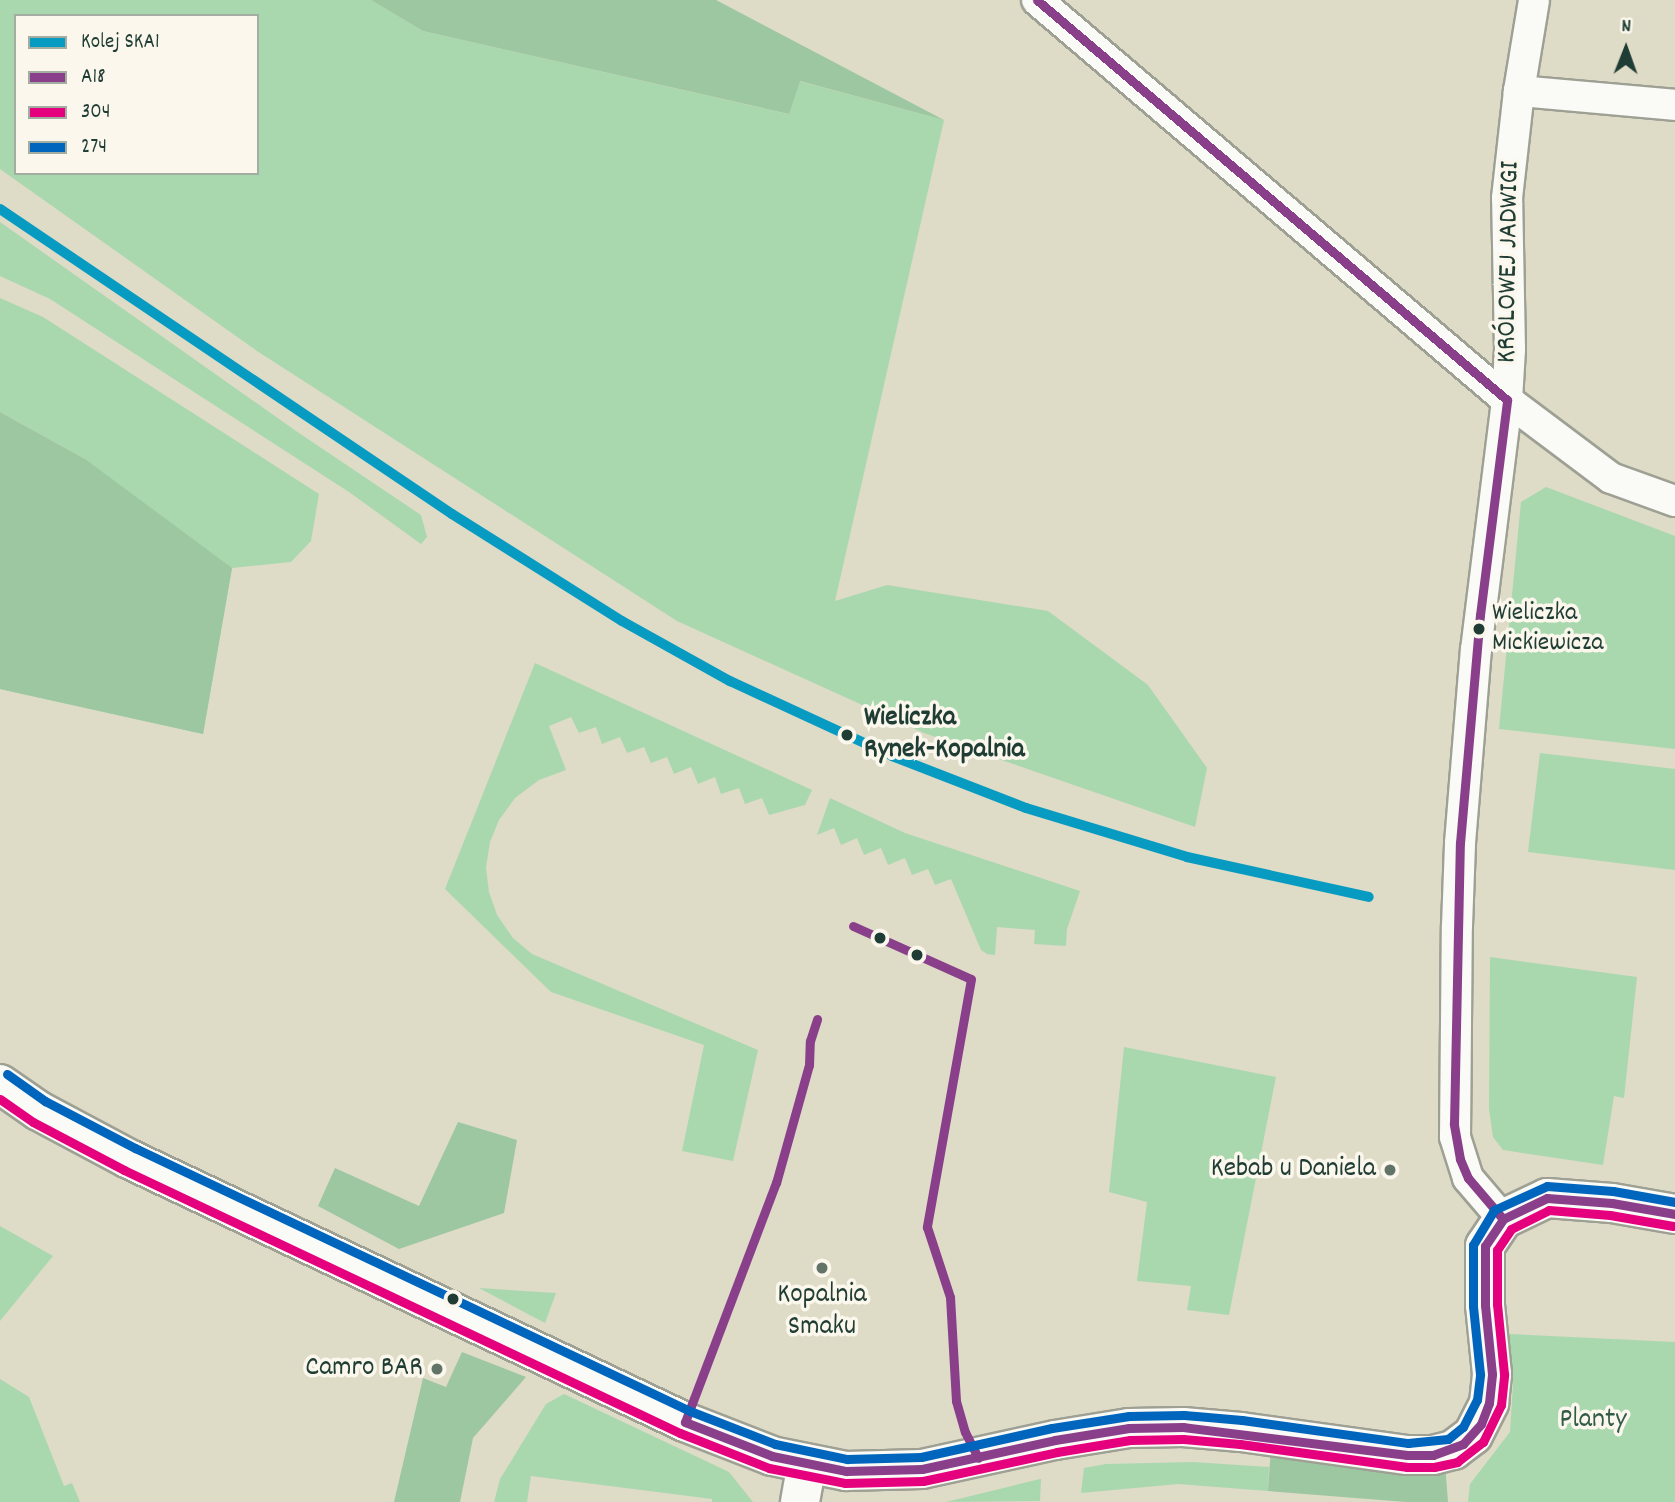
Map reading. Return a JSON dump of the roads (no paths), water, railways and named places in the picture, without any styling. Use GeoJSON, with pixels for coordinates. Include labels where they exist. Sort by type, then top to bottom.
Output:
{"type":"FeatureCollection","features":[{"type":"Feature","properties":{"kind":"street","name":"KRÓLOWEJ JADWIGI"},"geometry":{"type":"LineString","coordinates":[[1503,1219],[1468,1178],[1460,1159],[1454,1124],[1460,843],[1480,615],[1507,400],[1510,349],[1507,198],[1519,91],[1534,0]]}},
{"type":"Feature","properties":{"kind":"street"},"geometry":{"type":"LineString","coordinates":[[1040,1],[1507,400],[1611,478],[1675,501]]}},
{"type":"Feature","properties":{"kind":"street"},"geometry":{"type":"LineString","coordinates":[[1519,91],[1675,105]]}},
{"type":"Feature","properties":{"kind":"street"},"geometry":{"type":"LineString","coordinates":[[0,1084],[39,1111],[118,1154],[562,1366],[735,1444],[807,1464],[881,1472],[922,1469],[1055,1440],[1156,1427],[1241,1432],[1407,1455],[1433,1455],[1463,1444],[1481,1424],[1489,1403],[1492,1374],[1485,1305],[1485,1246],[1503,1219],[1546,1198],[1612,1203],[1675,1214]]}},
{"type":"Feature","properties":{"kind":"street"},"geometry":{"type":"LineString","coordinates":[[800,1502],[807,1464]]}},
{"type":"Feature","properties":{"kind":"rail line","name":"SKA1"},"geometry":{"type":"LineString","coordinates":[[0,209],[452,514],[622,621],[730,681],[892,756],[1026,808],[1187,857],[1369,897]]}},
{"type":"Feature","properties":{"kind":"place","name":"Wieliczka Mickiewicza"},"geometry":{"type":"Point","coordinates":[1479,629]}},
{"type":"Feature","properties":{"kind":"place","name":"Wieliczka Rynek-Kopalnia"},"geometry":{"type":"Point","coordinates":[847,735]}},
{"type":"Feature","properties":{"kind":"place","name":"Kebab u Daniela"},"geometry":{"type":"Point","coordinates":[1390,1170]}},
{"type":"Feature","properties":{"kind":"place","name":"Kopalnia Smaku"},"geometry":{"type":"Point","coordinates":[822,1268]}},
{"type":"Feature","properties":{"kind":"place","name":"Camro BAR"},"geometry":{"type":"Point","coordinates":[437,1369]}},
{"type":"Feature","properties":{"kind":"park label","name":"Planty"},"geometry":{"type":"Point","coordinates":[1593,1421]}}]}
